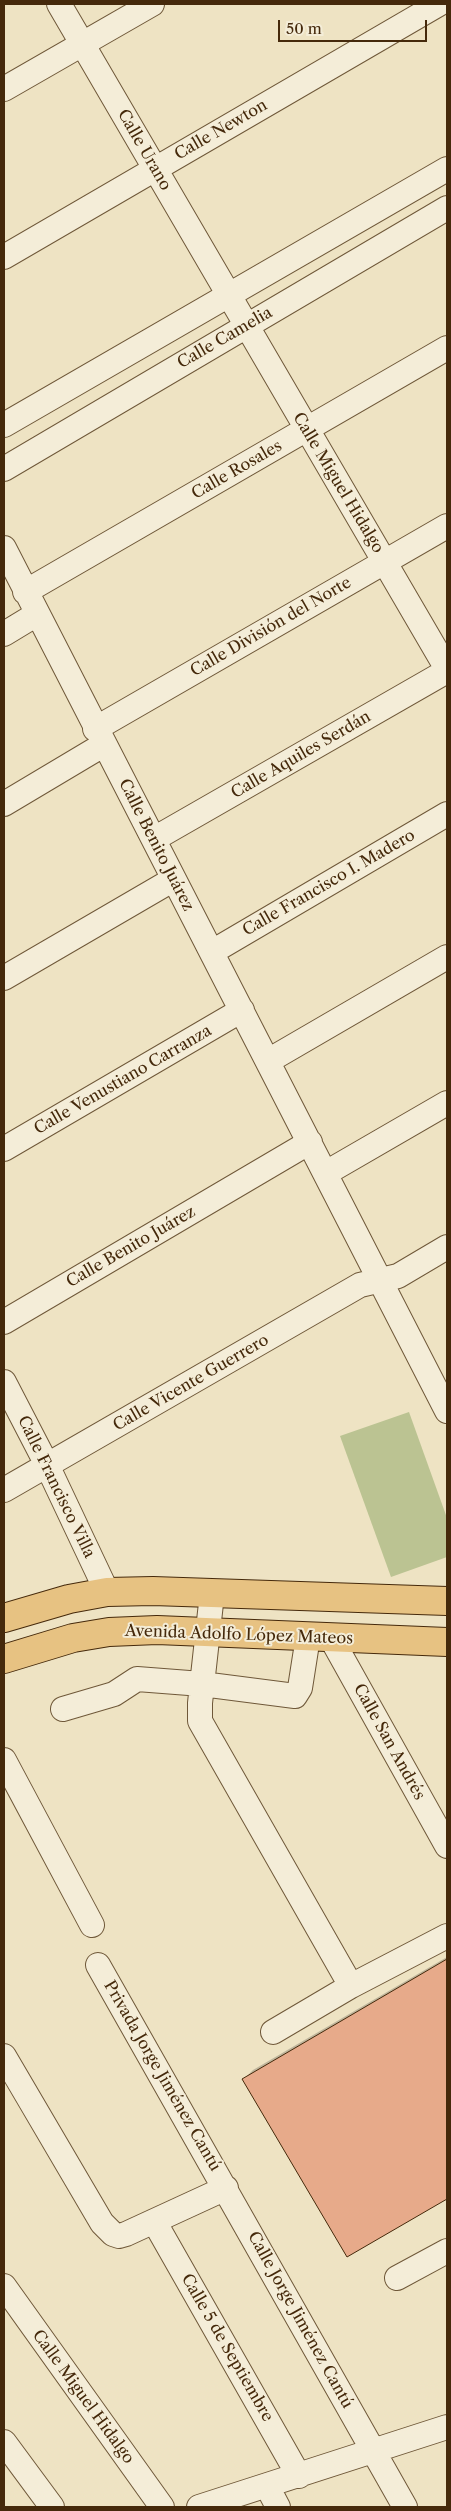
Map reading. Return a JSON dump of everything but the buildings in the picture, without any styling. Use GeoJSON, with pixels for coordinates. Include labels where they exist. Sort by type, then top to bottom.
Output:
{"type":"FeatureCollection","features":[{"type":"Feature","properties":{"kind":"main road"},"geometry":{"type":"LineString","coordinates":[[4,1618],[68,1599],[108,1592],[447,1601]]}},
{"type":"Feature","properties":{"kind":"main road","name":"Avenida Adolfo López Mateos"},"geometry":{"type":"LineString","coordinates":[[4,1659],[73,1638],[109,1632],[157,1630],[447,1642]]}},
{"type":"Feature","properties":{"kind":"street","name":"Calle Urano"},"geometry":{"type":"LineString","coordinates":[[59,4],[228,296]]}},
{"type":"Feature","properties":{"kind":"street"},"geometry":{"type":"LineString","coordinates":[[4,89],[152,4]]}},
{"type":"Feature","properties":{"kind":"street","name":"Calle Newton"},"geometry":{"type":"LineString","coordinates":[[4,257],[439,4]]}},
{"type":"Feature","properties":{"kind":"street"},"geometry":{"type":"LineString","coordinates":[[4,425],[447,170]]}},
{"type":"Feature","properties":{"kind":"street","name":"Calle Camelia"},"geometry":{"type":"LineString","coordinates":[[4,469],[447,208]]}},
{"type":"Feature","properties":{"kind":"street","name":"Calle Miguel Hidalgo"},"geometry":{"type":"LineString","coordinates":[[228,296],[447,670]]}},
{"type":"Feature","properties":{"kind":"street","name":"Calle Rosales"},"geometry":{"type":"LineString","coordinates":[[25,592],[447,348]]}},
{"type":"Feature","properties":{"kind":"street","name":"Calle División del Norte"},"geometry":{"type":"LineString","coordinates":[[4,804],[99,737],[447,526]]}},
{"type":"Feature","properties":{"kind":"street","name":"Calle Benito Juárez"},"geometry":{"type":"LineString","coordinates":[[4,548],[99,737],[154,839],[379,1280],[444,1397]]}},
{"type":"Feature","properties":{"kind":"street"},"geometry":{"type":"LineString","coordinates":[[4,634],[37,614]]}},
{"type":"Feature","properties":{"kind":"street","name":"Calle Aquiles Serdán"},"geometry":{"type":"LineString","coordinates":[[154,839],[447,670]]}},
{"type":"Feature","properties":{"kind":"street","name":"Calle Francisco I. Madero"},"geometry":{"type":"LineString","coordinates":[[212,952],[447,814]]}},
{"type":"Feature","properties":{"kind":"street"},"geometry":{"type":"LineString","coordinates":[[4,978],[174,879]]}},
{"type":"Feature","properties":{"kind":"street"},"geometry":{"type":"LineString","coordinates":[[268,1061],[447,957]]}},
{"type":"Feature","properties":{"kind":"street","name":"Calle Venustiano Carranza"},"geometry":{"type":"LineString","coordinates":[[4,1149],[242,1010]]}},
{"type":"Feature","properties":{"kind":"street"},"geometry":{"type":"LineString","coordinates":[[326,1173],[447,1103]]}},
{"type":"Feature","properties":{"kind":"street","name":"Calle Benito Juárez"},"geometry":{"type":"LineString","coordinates":[[4,1322],[310,1142]]}},
{"type":"Feature","properties":{"kind":"street","name":"Calle Vicente Guerrero"},"geometry":{"type":"LineString","coordinates":[[4,1490],[360,1285],[398,1276],[447,1247]]}},
{"type":"Feature","properties":{"kind":"street","name":"Calle Francisco Villa"},"geometry":{"type":"LineString","coordinates":[[4,1382],[48,1465],[108,1592]]}},
{"type":"Feature","properties":{"kind":"street"},"geometry":{"type":"LineString","coordinates":[[212,1594],[199,1715],[202,1726],[351,1986]]}},
{"type":"Feature","properties":{"kind":"street"},"geometry":{"type":"LineString","coordinates":[[63,1709],[114,1694],[138,1680],[202,1684],[295,1696],[300,1688],[319,1638]]}},
{"type":"Feature","properties":{"kind":"street","name":"Calle San Andrés"},"geometry":{"type":"LineString","coordinates":[[319,1638],[447,1846]]}},
{"type":"Feature","properties":{"kind":"street"},"geometry":{"type":"LineString","coordinates":[[4,1760],[92,1925]]}},
{"type":"Feature","properties":{"kind":"street"},"geometry":{"type":"LineString","coordinates":[[273,2032],[351,1986],[447,1936]]}},
{"type":"Feature","properties":{"kind":"street","name":"Privada Jorge Jiménez Cantú"},"geometry":{"type":"LineString","coordinates":[[98,1965],[226,2188]]}},
{"type":"Feature","properties":{"kind":"street"},"geometry":{"type":"LineString","coordinates":[[4,2056],[107,2230],[119,2236],[226,2188]]}},
{"type":"Feature","properties":{"kind":"street","name":"Calle Jorge Jiménez Cantú"},"geometry":{"type":"LineString","coordinates":[[226,2188],[405,2507]]}},
{"type":"Feature","properties":{"kind":"street","name":"Calle 5 de Septiembre"},"geometry":{"type":"LineString","coordinates":[[154,2220],[299,2476]]}},
{"type":"Feature","properties":{"kind":"street"},"geometry":{"type":"LineString","coordinates":[[397,2278],[447,2251]]}},
{"type":"Feature","properties":{"kind":"street","name":"Calle Miguel Hidalgo"},"geometry":{"type":"LineString","coordinates":[[4,2286],[162,2507]]}},
{"type":"Feature","properties":{"kind":"street"},"geometry":{"type":"LineString","coordinates":[[199,2507],[447,2427]]}},
{"type":"Feature","properties":{"kind":"street"},"geometry":{"type":"LineString","coordinates":[[4,2442],[52,2507]]}},
{"type":"Feature","properties":{"kind":"street"},"geometry":{"type":"LineString","coordinates":[[267,2486],[278,2507]]}},
{"type":"Feature","properties":{"kind":"green space"},"geometry":{"type":"Polygon","coordinates":[[[409,1412],[447,1518],[447,1557],[391,1577],[340,1436],[409,1412]]]}}]}
